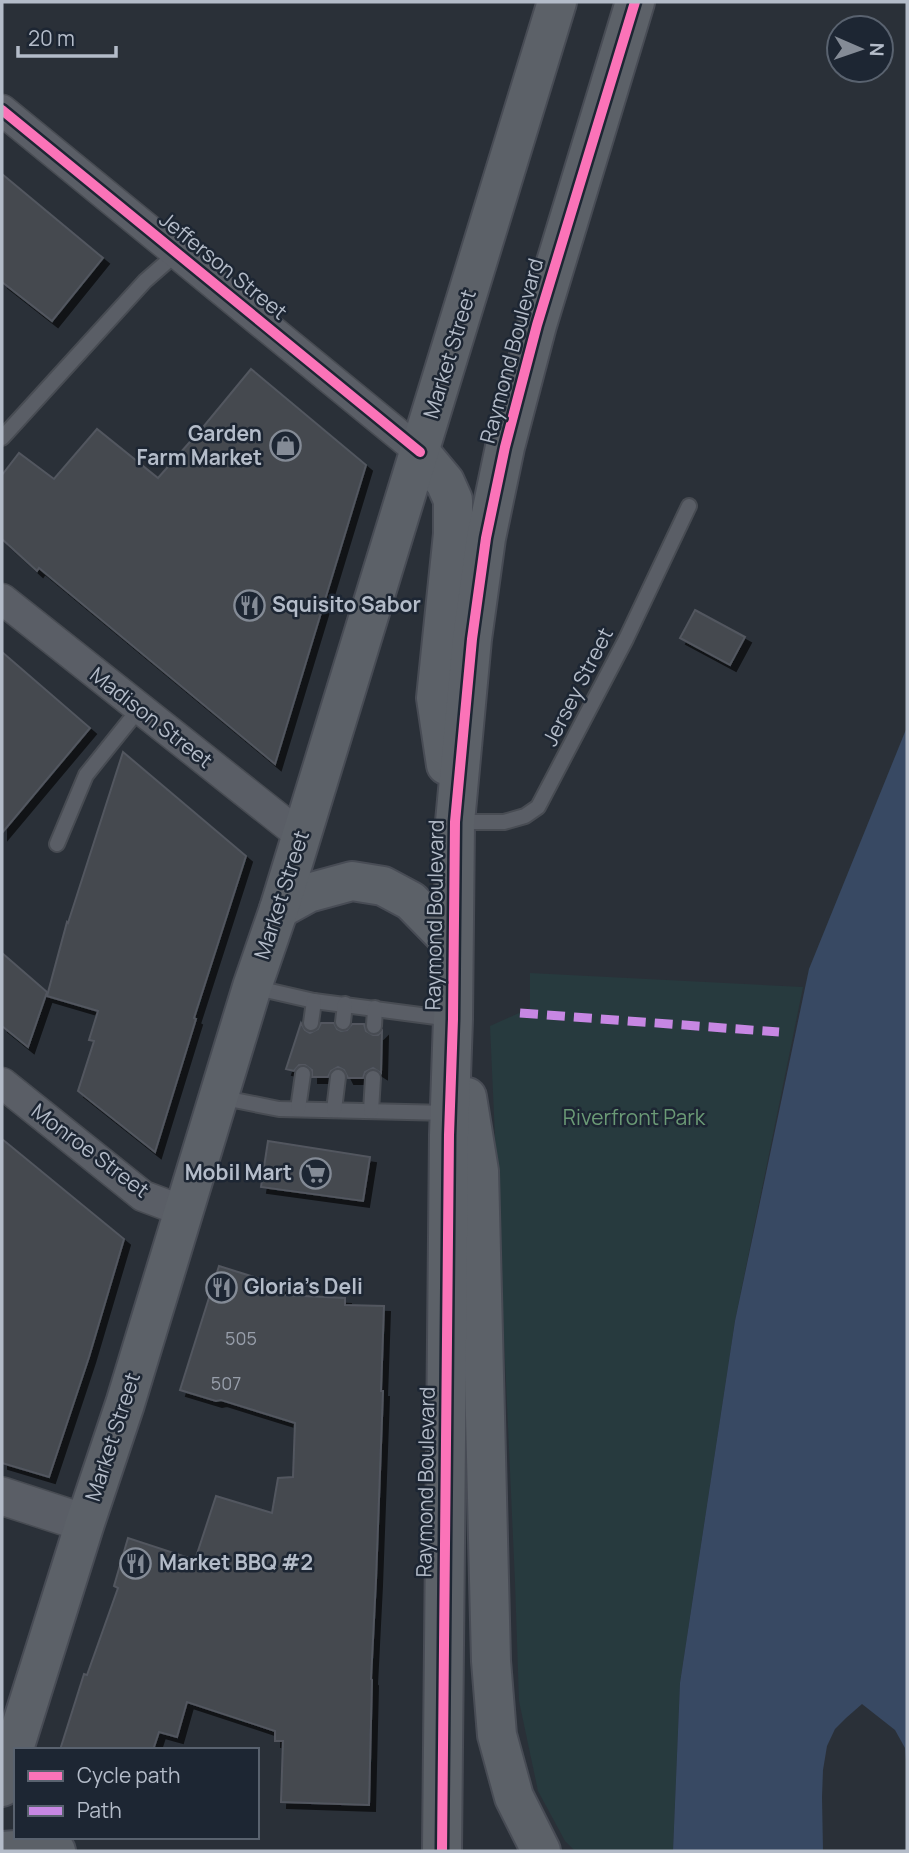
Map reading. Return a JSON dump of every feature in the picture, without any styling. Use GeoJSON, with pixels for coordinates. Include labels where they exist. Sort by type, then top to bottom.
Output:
{"type":"FeatureCollection","features":[{"type":"Feature","properties":{"kind":"main road","name":"Raymond Boulevard"},"geometry":{"type":"LineString","coordinates":[[442,1851],[449,1113],[455,822],[472,639],[494,494],[537,325],[635,2]]}},
{"type":"Feature","properties":{"kind":"main road","name":"Market Street"},"geometry":{"type":"LineString","coordinates":[[14,1748],[125,1404],[252,987],[279,909],[420,452],[553,4]]}},
{"type":"Feature","properties":{"kind":"main road"},"geometry":{"type":"LineString","coordinates":[[420,452],[445,482],[453,500],[453,534],[436,698],[455,822]]}},
{"type":"Feature","properties":{"kind":"main road"},"geometry":{"type":"LineString","coordinates":[[279,909],[308,892],[352,881],[383,886],[411,901],[453,944]]}},
{"type":"Feature","properties":{"kind":"main road"},"geometry":{"type":"LineString","coordinates":[[453,1019],[479,1171],[491,1661],[497,1735],[514,1797],[541,1851]]}},
{"type":"Feature","properties":{"kind":"main road","name":"Market Street"},"geometry":{"type":"LineString","coordinates":[[2,1787],[14,1749]]}},
{"type":"Feature","properties":{"kind":"main road"},"geometry":{"type":"LineString","coordinates":[[3,1851],[43,1848],[56,1851]]}},
{"type":"Feature","properties":{"kind":"street","name":"Jefferson Street"},"geometry":{"type":"LineString","coordinates":[[2,110],[420,452]]}},
{"type":"Feature","properties":{"kind":"street","name":"Madison Street"},"geometry":{"type":"LineString","coordinates":[[2,599],[301,836]]}},
{"type":"Feature","properties":{"kind":"street","name":"Monroe Street"},"geometry":{"type":"LineString","coordinates":[[2,1083],[143,1196],[183,1211]]}},
{"type":"Feature","properties":{"kind":"street"},"geometry":{"type":"LineString","coordinates":[[2,1496],[85,1523]]}},
{"type":"Feature","properties":{"kind":"lane"},"geometry":{"type":"LineString","coordinates":[[2,438],[145,281],[177,253]]}},
{"type":"Feature","properties":{"kind":"lane","name":"Jersey Street"},"geometry":{"type":"LineString","coordinates":[[455,822],[504,822],[525,816],[538,807],[626,639],[689,506]]}},
{"type":"Feature","properties":{"kind":"lane"},"geometry":{"type":"LineString","coordinates":[[57,844],[86,775],[139,709]]}},
{"type":"Feature","properties":{"kind":"lane"},"geometry":{"type":"LineString","coordinates":[[252,987],[314,1001],[453,1019]]}},
{"type":"Feature","properties":{"kind":"lane"},"geometry":{"type":"LineString","coordinates":[[311,1023],[314,1001]]}},
{"type":"Feature","properties":{"kind":"lane"},"geometry":{"type":"LineString","coordinates":[[343,1022],[345,1004]]}},
{"type":"Feature","properties":{"kind":"lane"},"geometry":{"type":"LineString","coordinates":[[374,1026],[375,1008]]}},
{"type":"Feature","properties":{"kind":"lane"},"geometry":{"type":"LineString","coordinates":[[298,1109],[303,1074]]}},
{"type":"Feature","properties":{"kind":"lane"},"geometry":{"type":"LineString","coordinates":[[334,1110],[338,1077]]}},
{"type":"Feature","properties":{"kind":"lane"},"geometry":{"type":"LineString","coordinates":[[372,1111],[373,1078]]}},
{"type":"Feature","properties":{"kind":"lane"},"geometry":{"type":"LineString","coordinates":[[218,1096],[279,1109],[449,1113]]}},
{"type":"Feature","properties":{"kind":"green space","name":"Riverfront Park"},"geometry":{"type":"Polygon","coordinates":[[[530,973],[803,987],[735,1321],[680,1683],[673,1851],[575,1851],[565,1841],[538,1791],[519,1701],[490,1026],[530,1008],[530,973]]]}},
{"type":"Feature","properties":{"kind":"water"},"geometry":{"type":"Polygon","coordinates":[[[907,727],[907,1851],[673,1851],[680,1683],[735,1321],[809,969],[907,727]]]}},
{"type":"Feature","properties":{"kind":"pier"},"geometry":{"type":"Polygon","coordinates":[[[862,1704],[895,1730],[905,1748],[907,1851],[823,1851],[823,1770],[827,1746],[835,1729],[862,1704]]]}},
{"type":"Feature","properties":{"kind":"building"},"geometry":{"type":"Polygon","coordinates":[[[2,174],[103,258],[52,321],[2,282],[2,174]]]}},
{"type":"Feature","properties":{"kind":"building"},"geometry":{"type":"Polygon","coordinates":[[[251,369],[366,465],[275,764],[39,568],[37,571],[2,539],[2,475],[19,453],[54,479],[97,429],[158,478],[251,369]]]}},
{"type":"Feature","properties":{"kind":"building"},"geometry":{"type":"Polygon","coordinates":[[[695,610],[745,637],[730,665],[680,638],[695,610]]]}},
{"type":"Feature","properties":{"kind":"building"},"geometry":{"type":"Polygon","coordinates":[[[2,652],[90,728],[2,833],[2,652]]]}},
{"type":"Feature","properties":{"kind":"building"},"geometry":{"type":"Polygon","coordinates":[[[123,752],[246,856],[155,1152],[78,1091],[94,1041],[89,1040],[98,1011],[47,996],[67,922],[123,752]]]}},
{"type":"Feature","properties":{"kind":"building"},"geometry":{"type":"Polygon","coordinates":[[[2,953],[47,992],[28,1047],[2,1026],[2,953]]]}},
{"type":"Feature","properties":{"kind":"building"},"geometry":{"type":"Polygon","coordinates":[[[301,1023],[310,1033],[318,1029],[321,1023],[334,1023],[341,1031],[347,1030],[352,1024],[364,1024],[366,1031],[373,1035],[382,1031],[381,1073],[373,1068],[365,1072],[363,1078],[348,1078],[344,1070],[338,1067],[331,1071],[328,1077],[312,1077],[312,1070],[305,1065],[299,1065],[294,1071],[286,1069],[301,1023]]]}},
{"type":"Feature","properties":{"kind":"building"},"geometry":{"type":"Polygon","coordinates":[[[2,1139],[124,1239],[49,1477],[2,1463],[2,1139]]]}},
{"type":"Feature","properties":{"kind":"building","name":"Mobil Mart"},"geometry":{"type":"Polygon","coordinates":[[[268,1141],[370,1157],[363,1201],[261,1187],[268,1141]]]}},
{"type":"Feature","properties":{"kind":"building"},"geometry":{"type":"Polygon","coordinates":[[[219,1266],[286,1287],[283,1295],[345,1298],[345,1305],[384,1306],[369,1805],[281,1802],[283,1741],[275,1741],[275,1731],[187,1702],[177,1737],[159,1732],[154,1748],[61,1748],[84,1674],[87,1675],[118,1588],[114,1586],[128,1538],[195,1560],[216,1496],[272,1513],[278,1478],[293,1477],[295,1423],[180,1390],[219,1266]]]}},
{"type":"Feature","properties":{"kind":"marked path"},"geometry":{"type":"LineString","coordinates":[[520,1013],[779,1032]]}},
{"type":"Feature","properties":{"kind":"cycle path"},"geometry":{"type":"LineString","coordinates":[[442,1851],[455,822],[472,639],[486,538],[505,447],[537,325],[635,2]]}},
{"type":"Feature","properties":{"kind":"cycle path"},"geometry":{"type":"LineString","coordinates":[[2,110],[420,452]]}},
{"type":"Feature","properties":{"kind":"place","name":"Garden Farm Market"},"geometry":{"type":"Point","coordinates":[285,446]}},
{"type":"Feature","properties":{"kind":"place","name":"Squisito Sabor"},"geometry":{"type":"Point","coordinates":[249,605]}},
{"type":"Feature","properties":{"kind":"place","name":"Mobil Mart"},"geometry":{"type":"Point","coordinates":[315,1173]}},
{"type":"Feature","properties":{"kind":"place","name":"Gloria's Deli"},"geometry":{"type":"Point","coordinates":[221,1287]}},
{"type":"Feature","properties":{"kind":"place","name":"Market BBQ #2"},"geometry":{"type":"Point","coordinates":[136,1563]}}]}
